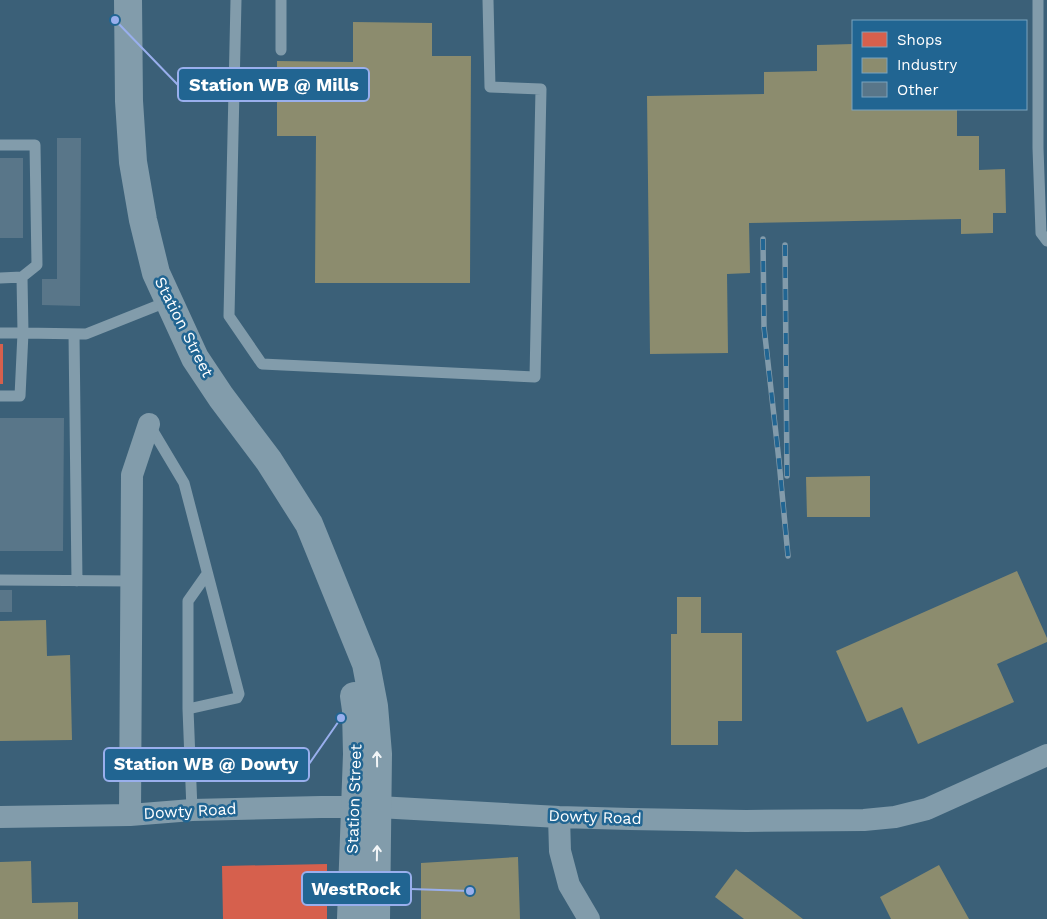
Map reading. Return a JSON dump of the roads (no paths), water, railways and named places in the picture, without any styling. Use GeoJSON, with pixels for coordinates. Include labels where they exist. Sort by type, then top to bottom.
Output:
{"type":"FeatureCollection","features":[{"type":"Feature","properties":{"kind":"street","name":"Station Street"},"geometry":{"type":"LineString","coordinates":[[128,0],[129,101],[133,162],[147,238],[156,273],[195,358],[221,397],[269,461],[309,524],[366,664],[374,706],[378,754],[366,807],[351,919]]}},
{"type":"Feature","properties":{"kind":"street"},"geometry":{"type":"LineString","coordinates":[[0,817],[130,814],[132,475],[149,424]]}},
{"type":"Feature","properties":{"kind":"street","name":"Dowty Road"},"geometry":{"type":"LineString","coordinates":[[130,814],[192,810],[366,807],[559,817],[746,821],[864,820],[895,817],[927,809],[1047,756]]}},
{"type":"Feature","properties":{"kind":"street"},"geometry":{"type":"LineString","coordinates":[[366,807],[376,919]]}},
{"type":"Feature","properties":{"kind":"street"},"geometry":{"type":"LineString","coordinates":[[559,817],[560,851],[569,885],[589,919]]}},
{"type":"Feature","properties":{"kind":"lane"},"geometry":{"type":"LineString","coordinates":[[236,0],[229,316],[262,364],[535,377],[541,89],[490,87],[488,0]]}},
{"type":"Feature","properties":{"kind":"lane"},"geometry":{"type":"LineString","coordinates":[[281,0],[281,50]]}},
{"type":"Feature","properties":{"kind":"lane"},"geometry":{"type":"LineString","coordinates":[[1038,0],[1042,233],[1047,241]]}},
{"type":"Feature","properties":{"kind":"lane"},"geometry":{"type":"LineString","coordinates":[[0,145],[35,145],[37,265],[22,278],[0,278]]}},
{"type":"Feature","properties":{"kind":"lane"},"geometry":{"type":"LineString","coordinates":[[0,396],[20,396],[23,333],[22,278]]}},
{"type":"Feature","properties":{"kind":"lane"},"geometry":{"type":"LineString","coordinates":[[0,333],[86,334],[169,301]]}},
{"type":"Feature","properties":{"kind":"lane"},"geometry":{"type":"LineString","coordinates":[[74,334],[77,581]]}},
{"type":"Feature","properties":{"kind":"lane"},"geometry":{"type":"LineString","coordinates":[[149,424],[184,483],[239,694],[237,698],[188,709]]}},
{"type":"Feature","properties":{"kind":"lane"},"geometry":{"type":"LineString","coordinates":[[192,810],[188,709],[188,601],[207,574]]}},
{"type":"Feature","properties":{"kind":"lane"},"geometry":{"type":"LineString","coordinates":[[0,580],[132,582]]}},
{"type":"Feature","properties":{"kind":"railway"},"geometry":{"type":"LineString","coordinates":[[763,239],[764,327],[788,556]]}},
{"type":"Feature","properties":{"kind":"railway"},"geometry":{"type":"LineString","coordinates":[[785,245],[787,476]]}},
{"type":"Feature","properties":{"kind":"place","name":"Station WB @ Mills"},"geometry":{"type":"Point","coordinates":[115,20]}},
{"type":"Feature","properties":{"kind":"place","name":"Station WB @ Dowty"},"geometry":{"type":"Point","coordinates":[341,718]}},
{"type":"Feature","properties":{"kind":"place","name":"WestRock"},"geometry":{"type":"Point","coordinates":[470,891]}}]}
